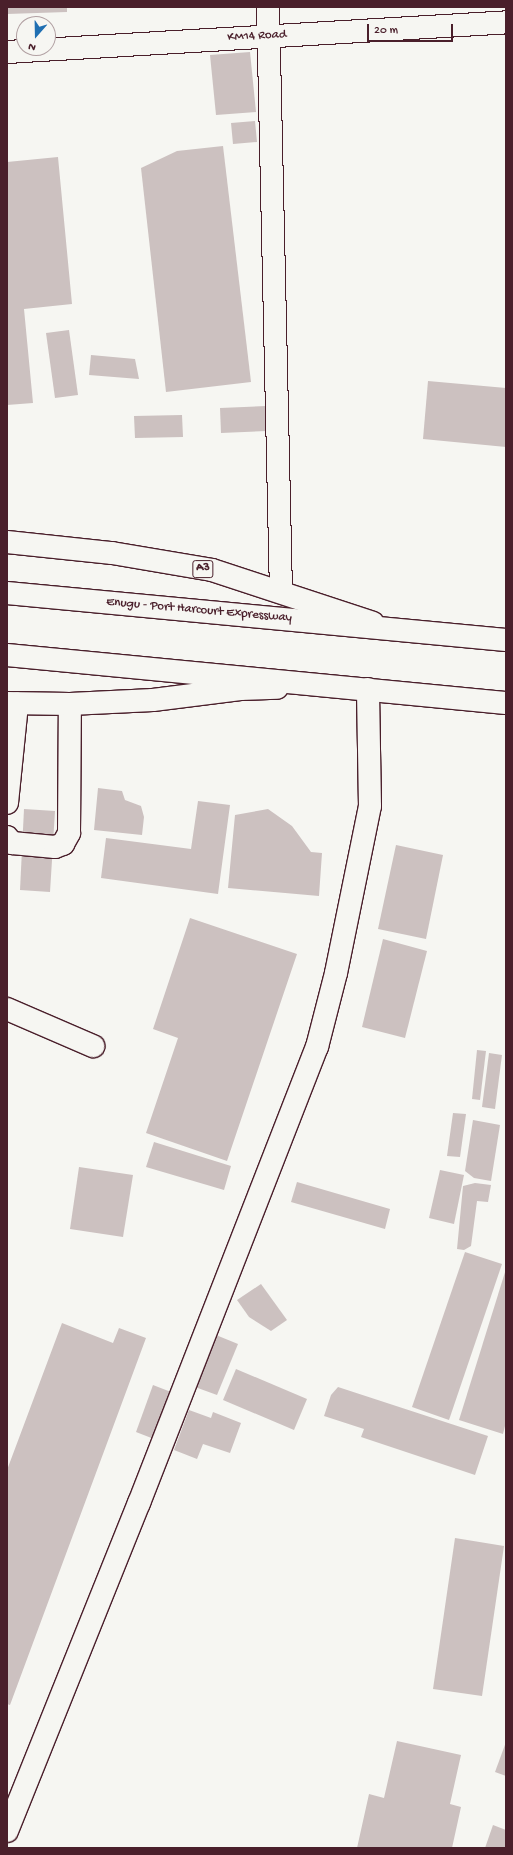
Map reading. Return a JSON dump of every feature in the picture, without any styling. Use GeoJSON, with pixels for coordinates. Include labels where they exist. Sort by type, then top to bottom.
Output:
{"type":"FeatureCollection","features":[{"type":"Feature","properties":{"kind":"main road"},"geometry":{"type":"LineString","coordinates":[[268,7],[270,37],[281,592]]}},
{"type":"Feature","properties":{"kind":"main road","name":"KM14 Road"},"geometry":{"type":"LineString","coordinates":[[7,52],[506,22]]}},
{"type":"Feature","properties":{"kind":"main road","name":"Enugu - Port Harcourt Expressway"},"geometry":{"type":"LineString","coordinates":[[7,542],[112,553],[212,570],[391,629]]}},
{"type":"Feature","properties":{"kind":"main road","name":"Enugu - Port Harcourt Expressway"},"geometry":{"type":"LineString","coordinates":[[7,593],[506,640]]}},
{"type":"Feature","properties":{"kind":"main road"},"geometry":{"type":"LineString","coordinates":[[7,655],[506,703]]}},
{"type":"Feature","properties":{"kind":"main road"},"geometry":{"type":"LineString","coordinates":[[7,803],[12,703],[70,704],[153,700],[240,689],[368,689]]}},
{"type":"Feature","properties":{"kind":"main road"},"geometry":{"type":"LineString","coordinates":[[7,1831],[145,1489],[318,1047],[336,973],[370,806],[368,689]]}},
{"type":"Feature","properties":{"kind":"main road"},"geometry":{"type":"LineString","coordinates":[[7,837],[12,843],[55,847],[63,844],[69,833],[70,704]]}},
{"type":"Feature","properties":{"kind":"main road"},"geometry":{"type":"LineString","coordinates":[[7,1009],[94,1046]]}},
{"type":"Feature","properties":{"kind":"building"},"geometry":{"type":"Polygon","coordinates":[[[7,7],[67,7],[67,12],[7,14],[7,7]]]}},
{"type":"Feature","properties":{"kind":"building"},"geometry":{"type":"Polygon","coordinates":[[[250,52],[256,112],[216,115],[210,55],[250,52]]]}},
{"type":"Feature","properties":{"kind":"building"},"geometry":{"type":"Polygon","coordinates":[[[255,121],[257,142],[233,144],[231,123],[255,121]]]}},
{"type":"Feature","properties":{"kind":"building"},"geometry":{"type":"Polygon","coordinates":[[[223,146],[251,382],[166,392],[141,168],[177,151],[223,146]]]}},
{"type":"Feature","properties":{"kind":"building"},"geometry":{"type":"Polygon","coordinates":[[[58,157],[72,304],[24,309],[33,403],[7,405],[7,162],[58,157]]]}},
{"type":"Feature","properties":{"kind":"building"},"geometry":{"type":"Polygon","coordinates":[[[69,330],[78,395],[55,398],[46,333],[69,330]]]}},
{"type":"Feature","properties":{"kind":"building"},"geometry":{"type":"Polygon","coordinates":[[[91,355],[135,359],[139,379],[89,375],[91,355]]]}},
{"type":"Feature","properties":{"kind":"building"},"geometry":{"type":"Polygon","coordinates":[[[428,381],[506,388],[506,447],[423,439],[428,381]]]}},
{"type":"Feature","properties":{"kind":"building"},"geometry":{"type":"Polygon","coordinates":[[[266,406],[267,431],[221,433],[220,408],[266,406]]]}},
{"type":"Feature","properties":{"kind":"building"},"geometry":{"type":"Polygon","coordinates":[[[182,415],[183,437],[135,438],[134,416],[182,415]]]}},
{"type":"Feature","properties":{"kind":"building"},"geometry":{"type":"Polygon","coordinates":[[[98,788],[122,791],[125,800],[141,806],[144,817],[142,835],[94,830],[98,788]]]}},
{"type":"Feature","properties":{"kind":"building"},"geometry":{"type":"Polygon","coordinates":[[[198,801],[230,805],[218,894],[101,878],[106,838],[191,849],[198,801]]]}},
{"type":"Feature","properties":{"kind":"building"},"geometry":{"type":"Polygon","coordinates":[[[24,809],[55,811],[50,892],[20,890],[24,809]]]}},
{"type":"Feature","properties":{"kind":"building"},"geometry":{"type":"Polygon","coordinates":[[[268,809],[292,826],[311,852],[322,853],[319,896],[228,888],[235,815],[268,809]]]}},
{"type":"Feature","properties":{"kind":"building"},"geometry":{"type":"Polygon","coordinates":[[[396,845],[443,855],[426,939],[378,929],[396,845]]]}},
{"type":"Feature","properties":{"kind":"building"},"geometry":{"type":"Polygon","coordinates":[[[190,918],[297,954],[227,1161],[146,1133],[178,1038],[153,1029],[190,918]]]}},
{"type":"Feature","properties":{"kind":"building"},"geometry":{"type":"Polygon","coordinates":[[[383,939],[427,951],[405,1038],[362,1027],[383,939]]]}},
{"type":"Feature","properties":{"kind":"building"},"geometry":{"type":"Polygon","coordinates":[[[477,1050],[486,1051],[480,1100],[472,1099],[477,1050]]]}},
{"type":"Feature","properties":{"kind":"building"},"geometry":{"type":"Polygon","coordinates":[[[489,1053],[502,1055],[495,1109],[482,1107],[489,1053]]]}},
{"type":"Feature","properties":{"kind":"building"},"geometry":{"type":"Polygon","coordinates":[[[453,1113],[466,1114],[460,1157],[447,1156],[453,1113]]]}},
{"type":"Feature","properties":{"kind":"building"},"geometry":{"type":"Polygon","coordinates":[[[473,1120],[500,1125],[491,1181],[474,1178],[465,1171],[473,1120]]]}},
{"type":"Feature","properties":{"kind":"building"},"geometry":{"type":"Polygon","coordinates":[[[154,1142],[231,1166],[224,1190],[146,1167],[154,1142]]]}},
{"type":"Feature","properties":{"kind":"building"},"geometry":{"type":"Polygon","coordinates":[[[79,1167],[133,1175],[123,1237],[70,1229],[79,1167]]]}},
{"type":"Feature","properties":{"kind":"building"},"geometry":{"type":"Polygon","coordinates":[[[440,1170],[464,1175],[454,1224],[429,1218],[440,1170]]]}},
{"type":"Feature","properties":{"kind":"building"},"geometry":{"type":"Polygon","coordinates":[[[297,1182],[390,1209],[385,1229],[291,1202],[297,1182]]]}},
{"type":"Feature","properties":{"kind":"building"},"geometry":{"type":"Polygon","coordinates":[[[475,1183],[491,1185],[488,1202],[477,1201],[471,1246],[464,1250],[457,1249],[463,1186],[475,1183]]]}},
{"type":"Feature","properties":{"kind":"building"},"geometry":{"type":"Polygon","coordinates":[[[465,1252],[502,1264],[449,1420],[412,1407],[465,1252]]]}},
{"type":"Feature","properties":{"kind":"building"},"geometry":{"type":"Polygon","coordinates":[[[506,1269],[506,1422],[503,1434],[459,1420],[506,1269]]]}},
{"type":"Feature","properties":{"kind":"building"},"geometry":{"type":"Polygon","coordinates":[[[261,1284],[287,1320],[271,1331],[249,1317],[237,1300],[261,1284]]]}},
{"type":"Feature","properties":{"kind":"building"},"geometry":{"type":"Polygon","coordinates":[[[62,1323],[113,1343],[119,1328],[146,1338],[10,1705],[7,1704],[7,1470],[62,1323]]]}},
{"type":"Feature","properties":{"kind":"building"},"geometry":{"type":"Polygon","coordinates":[[[216,1335],[238,1344],[217,1395],[195,1387],[216,1335]]]}},
{"type":"Feature","properties":{"kind":"building"},"geometry":{"type":"Polygon","coordinates":[[[236,1369],[307,1399],[294,1430],[223,1400],[236,1369]]]}},
{"type":"Feature","properties":{"kind":"building"},"geometry":{"type":"Polygon","coordinates":[[[153,1385],[171,1392],[154,1439],[136,1432],[153,1385]]]}},
{"type":"Feature","properties":{"kind":"building"},"geometry":{"type":"Polygon","coordinates":[[[338,1387],[488,1436],[475,1475],[361,1437],[364,1429],[324,1416],[331,1395],[338,1387]]]}},
{"type":"Feature","properties":{"kind":"building"},"geometry":{"type":"Polygon","coordinates":[[[189,1410],[211,1418],[213,1412],[241,1423],[230,1453],[203,1444],[197,1459],[174,1450],[189,1410]]]}},
{"type":"Feature","properties":{"kind":"building"},"geometry":{"type":"Polygon","coordinates":[[[455,1538],[504,1546],[482,1696],[433,1689],[455,1538]]]}},
{"type":"Feature","properties":{"kind":"building"},"geometry":{"type":"Polygon","coordinates":[[[397,1741],[461,1755],[450,1804],[461,1807],[452,1848],[357,1848],[369,1794],[384,1798],[397,1741]]]}},
{"type":"Feature","properties":{"kind":"building"},"geometry":{"type":"Polygon","coordinates":[[[506,1742],[506,1776],[495,1772],[506,1742]]]}},
{"type":"Feature","properties":{"kind":"building"},"geometry":{"type":"Polygon","coordinates":[[[493,1825],[506,1830],[506,1848],[485,1848],[493,1825]]]}}]}
